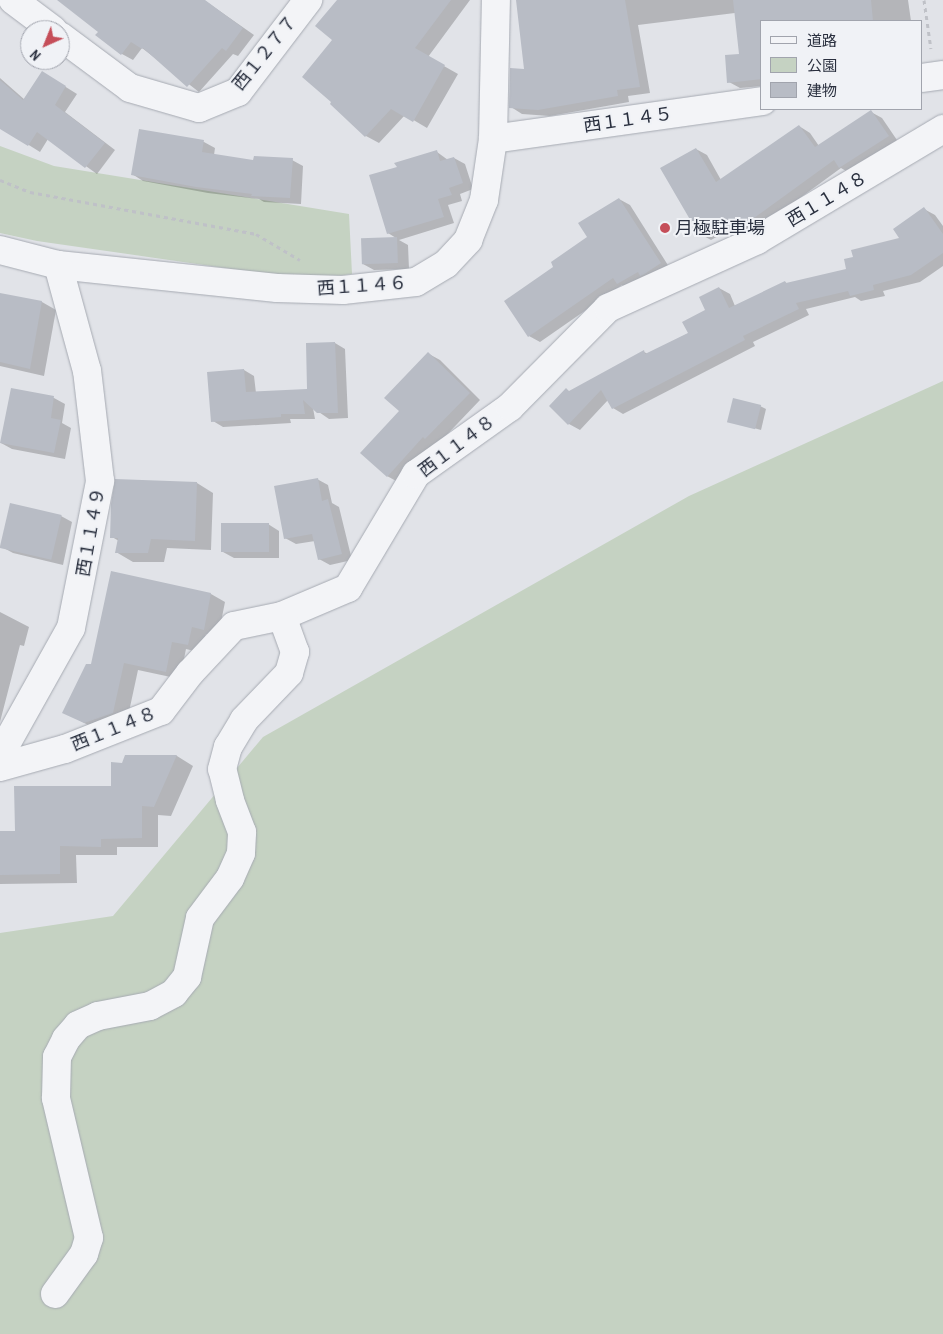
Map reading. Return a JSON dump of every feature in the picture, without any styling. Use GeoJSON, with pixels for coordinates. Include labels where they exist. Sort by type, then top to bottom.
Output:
{"type":"FeatureCollection","features":[{"type":"Feature","properties":{"kind":"street"},"geometry":{"type":"LineString","coordinates":[[13,0],[40,20]]}},
{"type":"Feature","properties":{"kind":"street","name":"西１２７７"},"geometry":{"type":"LineString","coordinates":[[70,43],[130,88],[199,108],[238,92],[308,0]]}},
{"type":"Feature","properties":{"kind":"street","name":"西１１４６"},"geometry":{"type":"LineString","coordinates":[[0,250],[58,265],[277,288],[343,290],[416,282],[446,264],[468,240],[484,200],[493,139],[496,0]]}},
{"type":"Feature","properties":{"kind":"street"},"geometry":{"type":"LineString","coordinates":[[923,78],[943,75]]}},
{"type":"Feature","properties":{"kind":"street","name":"西１１４５"},"geometry":{"type":"LineString","coordinates":[[493,139],[760,101]]}},
{"type":"Feature","properties":{"kind":"street","name":"西１１４８"},"geometry":{"type":"LineString","coordinates":[[0,767],[65,749],[161,711],[190,674],[234,626],[282,616],[348,588],[416,474],[510,407],[608,308],[757,240],[943,129]]}},
{"type":"Feature","properties":{"kind":"street","name":"西１１４９"},"geometry":{"type":"LineString","coordinates":[[0,755],[71,628],[100,481],[87,370],[58,265]]}},
{"type":"Feature","properties":{"kind":"street"},"geometry":{"type":"LineString","coordinates":[[55,1294],[84,1254],[88,1238],[56,1098],[58,1057],[66,1039],[78,1025],[98,1016],[150,1006],[174,993],[187,977],[200,918],[230,878],[241,854],[242,832],[230,800],[222,769],[228,747],[244,720],[289,673],[295,652],[282,616]]}},
{"type":"Feature","properties":{"kind":"path"},"geometry":{"type":"LineString","coordinates":[[924,0],[928,26]]}},
{"type":"Feature","properties":{"kind":"path"},"geometry":{"type":"LineString","coordinates":[[0,180],[30,192],[256,234],[300,260],[309,263]]}},
{"type":"Feature","properties":{"kind":"green space"},"geometry":{"type":"Polygon","coordinates":[[[0,146],[54,166],[349,214],[352,274],[309,280],[37,241],[0,233],[0,146]]]}},
{"type":"Feature","properties":{"kind":"green space"},"geometry":{"type":"Polygon","coordinates":[[[943,381],[943,1334],[0,1334],[0,933],[113,916],[263,737],[689,496],[943,381]]]}},
{"type":"Feature","properties":{"kind":"building"},"geometry":{"type":"Polygon","coordinates":[[[57,0],[205,0],[243,28],[226,51],[222,48],[187,87],[143,48],[131,42],[121,55],[95,35],[98,32],[57,0]]]}},
{"type":"Feature","properties":{"kind":"building"},"geometry":{"type":"Polygon","coordinates":[[[337,0],[451,0],[415,48],[445,65],[413,122],[391,109],[365,137],[330,104],[331,102],[302,77],[332,40],[315,26],[337,0]]]}},
{"type":"Feature","properties":{"kind":"building"},"geometry":{"type":"Polygon","coordinates":[[[516,0],[625,0],[640,87],[617,90],[618,96],[538,110],[509,108],[510,68],[524,69],[516,0]]]}},
{"type":"Feature","properties":{"kind":"building"},"geometry":{"type":"Polygon","coordinates":[[[733,0],[871,0],[873,20],[760,20],[760,79],[727,83],[725,55],[739,54],[733,0]]]}},
{"type":"Feature","properties":{"kind":"building"},"geometry":{"type":"Polygon","coordinates":[[[42,71],[66,86],[55,105],[105,143],[85,168],[37,132],[28,146],[0,129],[0,80],[23,100],[42,71]]]}},
{"type":"Feature","properties":{"kind":"building"},"geometry":{"type":"Polygon","coordinates":[[[871,110],[889,136],[839,168],[834,160],[732,234],[725,220],[699,235],[660,168],[696,148],[716,182],[799,125],[815,147],[871,110]]]}},
{"type":"Feature","properties":{"kind":"building"},"geometry":{"type":"Polygon","coordinates":[[[139,129],[204,140],[202,152],[253,160],[254,156],[293,158],[290,198],[251,196],[252,194],[196,187],[131,175],[139,129]]]}},
{"type":"Feature","properties":{"kind":"building"},"geometry":{"type":"Polygon","coordinates":[[[437,150],[440,161],[454,157],[463,183],[449,188],[452,195],[438,199],[444,217],[387,234],[369,175],[397,167],[394,163],[437,150]]]}},
{"type":"Feature","properties":{"kind":"building"},"geometry":{"type":"Polygon","coordinates":[[[619,198],[661,263],[643,275],[640,276],[638,272],[617,284],[613,278],[528,337],[504,301],[553,267],[551,262],[587,237],[578,223],[619,198]]]}},
{"type":"Feature","properties":{"kind":"building"},"geometry":{"type":"Polygon","coordinates":[[[924,207],[943,234],[943,253],[911,275],[873,285],[874,290],[850,296],[848,291],[796,303],[799,309],[743,336],[745,340],[612,409],[601,390],[568,425],[549,406],[566,388],[569,391],[644,350],[645,354],[688,333],[682,322],[705,310],[699,297],[719,287],[729,308],[785,281],[786,283],[846,269],[844,259],[853,257],[851,250],[899,238],[893,229],[924,207]]]}},
{"type":"Feature","properties":{"kind":"building"},"geometry":{"type":"Polygon","coordinates":[[[397,237],[398,263],[362,264],[361,238],[397,237]]]}},
{"type":"Feature","properties":{"kind":"building"},"geometry":{"type":"Polygon","coordinates":[[[0,293],[42,301],[30,369],[0,362],[0,293]]]}},
{"type":"Feature","properties":{"kind":"building"},"geometry":{"type":"Polygon","coordinates":[[[335,342],[338,413],[317,413],[303,400],[305,414],[281,414],[281,417],[211,422],[207,372],[244,369],[246,392],[307,389],[306,343],[335,342]]]}},
{"type":"Feature","properties":{"kind":"building"},"geometry":{"type":"Polygon","coordinates":[[[428,352],[470,393],[425,439],[423,437],[387,477],[360,453],[399,411],[384,398],[428,352]]]}},
{"type":"Feature","properties":{"kind":"building"},"geometry":{"type":"Polygon","coordinates":[[[11,388],[54,396],[51,418],[61,420],[54,453],[0,443],[11,388]]]}},
{"type":"Feature","properties":{"kind":"building"},"geometry":{"type":"Polygon","coordinates":[[[733,398],[761,405],[755,429],[727,422],[733,398]]]}},
{"type":"Feature","properties":{"kind":"building"},"geometry":{"type":"Polygon","coordinates":[[[318,478],[322,501],[328,499],[342,554],[318,560],[312,534],[284,539],[274,486],[318,478]]]}},
{"type":"Feature","properties":{"kind":"building"},"geometry":{"type":"Polygon","coordinates":[[[115,479],[197,482],[195,541],[151,539],[148,553],[115,553],[118,538],[110,538],[111,504],[115,479]]]}},
{"type":"Feature","properties":{"kind":"building"},"geometry":{"type":"Polygon","coordinates":[[[10,503],[62,515],[51,560],[0,548],[10,503]]]}},
{"type":"Feature","properties":{"kind":"building"},"geometry":{"type":"Polygon","coordinates":[[[221,523],[269,523],[269,552],[221,552],[221,523]]]}},
{"type":"Feature","properties":{"kind":"building"},"geometry":{"type":"Polygon","coordinates":[[[111,571],[211,593],[204,630],[192,627],[188,645],[172,642],[166,672],[124,663],[113,713],[84,723],[62,713],[86,664],[91,664],[111,571]]]}},
{"type":"Feature","properties":{"kind":"building"},"geometry":{"type":"Polygon","coordinates":[[[125,755],[177,755],[154,807],[142,806],[142,838],[101,839],[101,847],[60,846],[60,874],[0,875],[0,831],[15,831],[14,786],[111,786],[111,762],[122,763],[125,755]]]}},
{"type":"Feature","properties":{"kind":"place","name":"月極駐車場"},"geometry":{"type":"Point","coordinates":[665,228]}}]}
